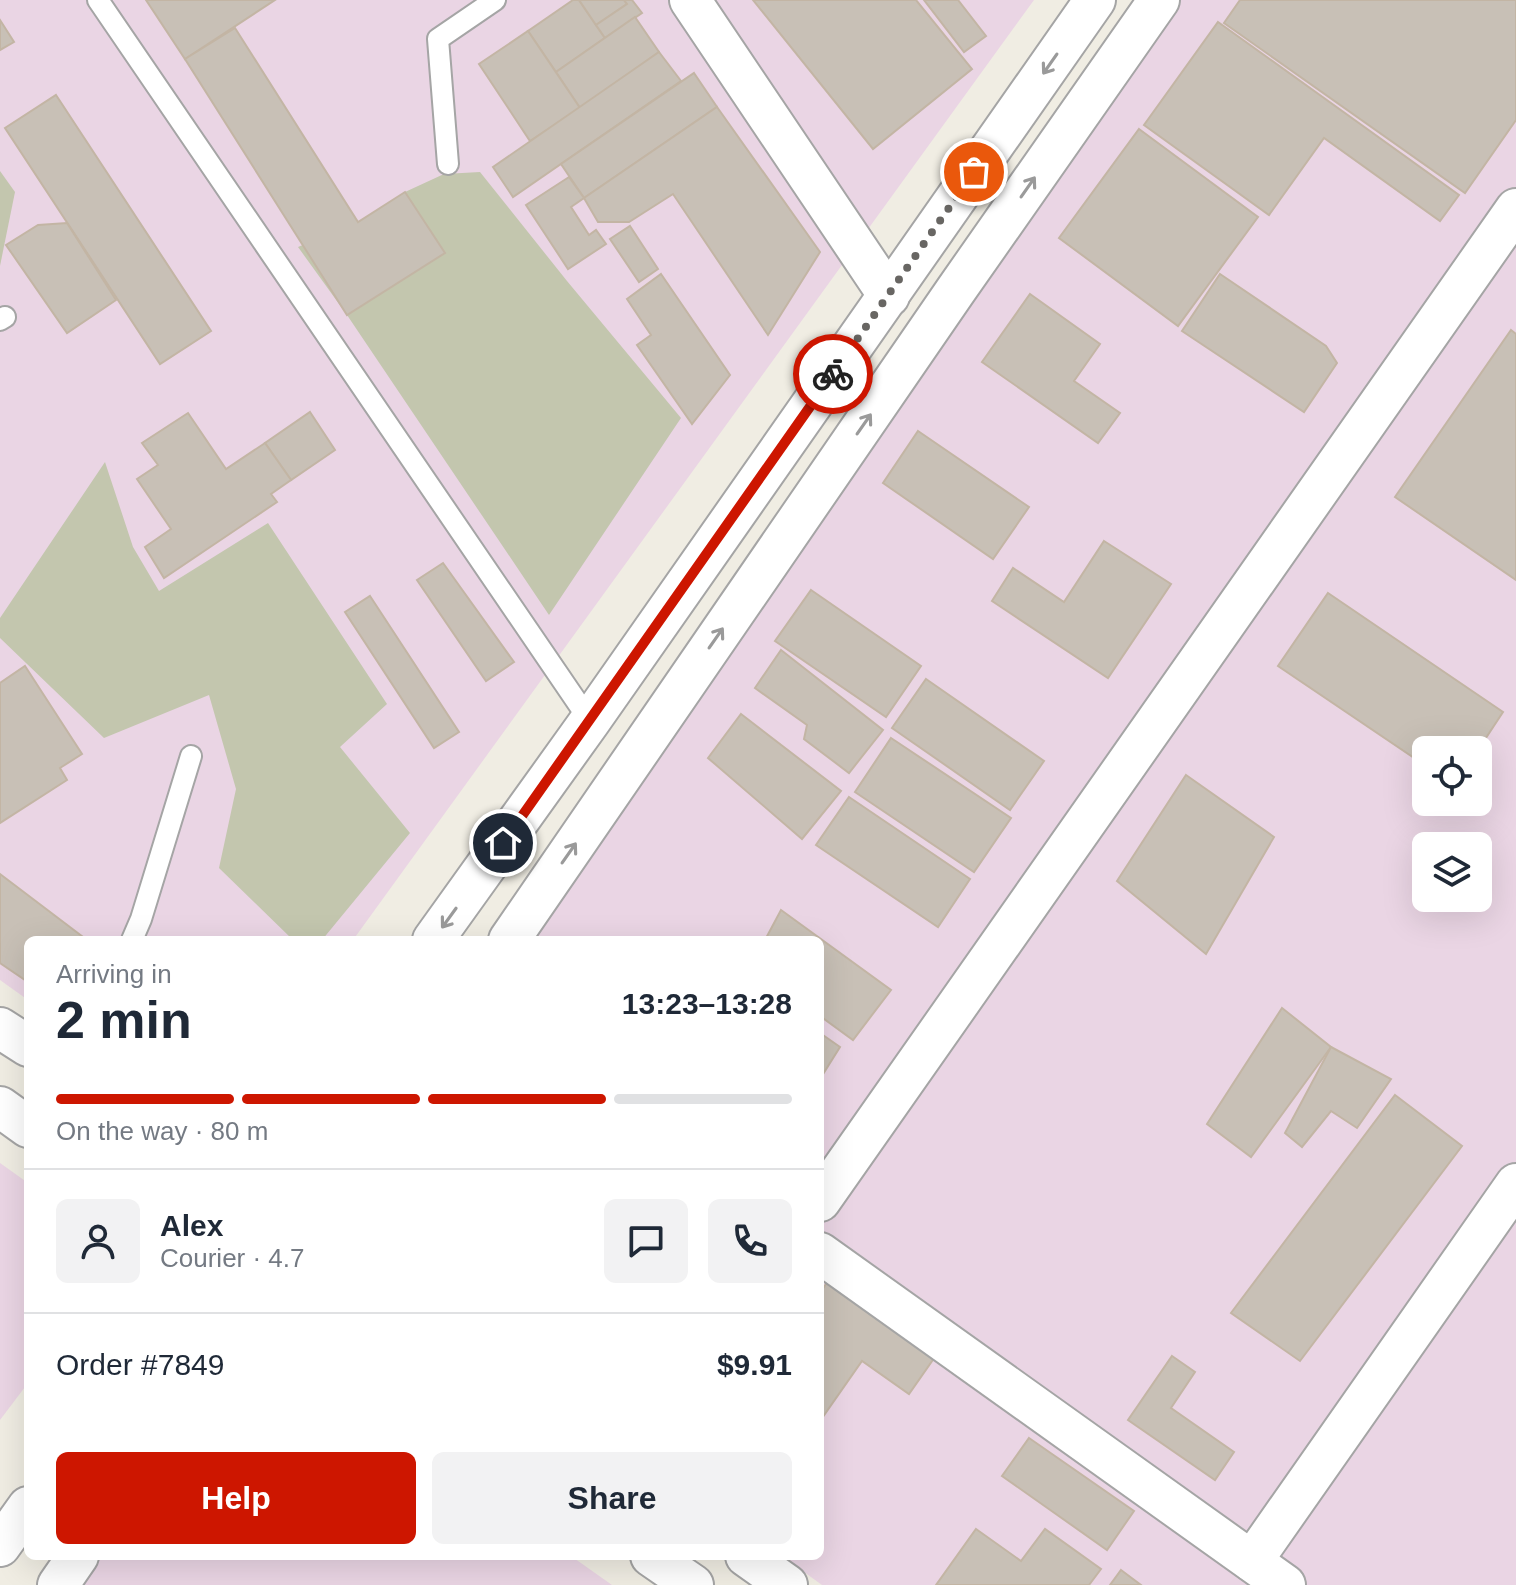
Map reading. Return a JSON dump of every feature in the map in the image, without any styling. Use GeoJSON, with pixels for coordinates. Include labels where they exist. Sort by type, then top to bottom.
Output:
{"type":"FeatureCollection","features":[{"type":"Feature","properties":{"kind":"street"},"geometry":{"type":"LineString","coordinates":[[690,0],[889,296]]}},
{"type":"Feature","properties":{"kind":"street"},"geometry":{"type":"LineString","coordinates":[[436,936],[1095,0]]}},
{"type":"Feature","properties":{"kind":"street"},"geometry":{"type":"LineString","coordinates":[[512,936],[1159,0]]}},
{"type":"Feature","properties":{"kind":"street"},"geometry":{"type":"LineString","coordinates":[[824,1195],[1516,209]]}},
{"type":"Feature","properties":{"kind":"street"},"geometry":{"type":"LineString","coordinates":[[0,1028],[24,1043]]}},
{"type":"Feature","properties":{"kind":"street"},"geometry":{"type":"LineString","coordinates":[[0,1107],[24,1124]]}},
{"type":"Feature","properties":{"kind":"street"},"geometry":{"type":"LineString","coordinates":[[1252,1561],[1516,1184]]}},
{"type":"Feature","properties":{"kind":"street"},"geometry":{"type":"LineString","coordinates":[[824,1256],[1285,1585]]}},
{"type":"Feature","properties":{"kind":"street"},"geometry":{"type":"LineString","coordinates":[[0,1546],[24,1513]]}},
{"type":"Feature","properties":{"kind":"street"},"geometry":{"type":"LineString","coordinates":[[58,1585],[75,1560]]}},
{"type":"Feature","properties":{"kind":"street"},"geometry":{"type":"LineString","coordinates":[[657,1560],[693,1585]]}},
{"type":"Feature","properties":{"kind":"street"},"geometry":{"type":"LineString","coordinates":[[752,1560],[787,1585]]}},
{"type":"Feature","properties":{"kind":"lane"},"geometry":{"type":"LineString","coordinates":[[98,0],[590,721]]}},
{"type":"Feature","properties":{"kind":"lane"},"geometry":{"type":"LineString","coordinates":[[448,164],[438,39],[495,0]]}},
{"type":"Feature","properties":{"kind":"lane"},"geometry":{"type":"LineString","coordinates":[[134,936],[191,756]]}},
{"type":"Feature","properties":{"kind":"shaded area"},"geometry":{"type":"Polygon","coordinates":[[[0,0],[1034,0],[356,936],[24,936],[24,997],[0,980],[0,0]]]}},
{"type":"Feature","properties":{"kind":"shaded area"},"geometry":{"type":"Polygon","coordinates":[[[1176,0],[1516,0],[1516,1585],[822,1585],[788,1560],[824,1560],[824,936],[521,936],[1176,0]]]}},
{"type":"Feature","properties":{"kind":"shaded area"},"geometry":{"type":"Polygon","coordinates":[[[0,171],[15,192],[0,266],[0,171]]]}},
{"type":"Feature","properties":{"kind":"shaded area"},"geometry":{"type":"Polygon","coordinates":[[[480,172],[681,418],[549,615],[298,247],[358,222],[405,192],[444,174],[480,172]]]}},
{"type":"Feature","properties":{"kind":"shaded area"},"geometry":{"type":"Polygon","coordinates":[[[105,462],[133,547],[159,591],[268,523],[387,704],[340,747],[410,833],[325,936],[289,936],[219,868],[236,789],[209,695],[104,738],[0,638],[0,618],[105,462]]]}},
{"type":"Feature","properties":{"kind":"shaded area"},"geometry":{"type":"Polygon","coordinates":[[[0,1163],[24,1180],[24,1388],[0,1420],[0,1163]]]}},
{"type":"Feature","properties":{"kind":"shaded area"},"geometry":{"type":"Polygon","coordinates":[[[77,1560],[577,1560],[612,1585],[59,1585],[77,1560]]]}},
{"type":"Feature","properties":{"kind":"building"},"geometry":{"type":"Polygon","coordinates":[[[146,0],[275,0],[185,59],[146,0]]]}},
{"type":"Feature","properties":{"kind":"building"},"geometry":{"type":"Polygon","coordinates":[[[573,0],[579,0],[605,38],[556,72],[528,31],[573,0]]]}},
{"type":"Feature","properties":{"kind":"building"},"geometry":{"type":"Polygon","coordinates":[[[579,0],[624,0],[627,4],[596,25],[579,0]]]}},
{"type":"Feature","properties":{"kind":"building"},"geometry":{"type":"Polygon","coordinates":[[[624,0],[632,0],[642,13],[605,38],[596,25],[627,4],[624,0]]]}},
{"type":"Feature","properties":{"kind":"building"},"geometry":{"type":"Polygon","coordinates":[[[753,0],[916,0],[972,69],[873,149],[753,0]]]}},
{"type":"Feature","properties":{"kind":"building"},"geometry":{"type":"Polygon","coordinates":[[[924,0],[958,0],[986,36],[964,52],[924,0]]]}},
{"type":"Feature","properties":{"kind":"building"},"geometry":{"type":"Polygon","coordinates":[[[1240,0],[1516,0],[1516,120],[1465,193],[1224,23],[1240,0]]]}},
{"type":"Feature","properties":{"kind":"building"},"geometry":{"type":"Polygon","coordinates":[[[635,17],[659,52],[580,108],[556,72],[635,17]]]}},
{"type":"Feature","properties":{"kind":"building"},"geometry":{"type":"Polygon","coordinates":[[[0,20],[14,42],[0,50],[0,20]]]}},
{"type":"Feature","properties":{"kind":"building"},"geometry":{"type":"Polygon","coordinates":[[[1218,22],[1459,195],[1440,221],[1324,138],[1269,215],[1144,125],[1218,22]]]}},
{"type":"Feature","properties":{"kind":"building"},"geometry":{"type":"Polygon","coordinates":[[[235,28],[358,222],[405,192],[445,253],[347,315],[185,59],[235,28]]]}},
{"type":"Feature","properties":{"kind":"building"},"geometry":{"type":"Polygon","coordinates":[[[528,31],[580,108],[530,141],[479,64],[528,31]]]}},
{"type":"Feature","properties":{"kind":"building"},"geometry":{"type":"Polygon","coordinates":[[[659,52],[681,81],[513,197],[493,167],[659,52]]]}},
{"type":"Feature","properties":{"kind":"building"},"geometry":{"type":"Polygon","coordinates":[[[694,73],[717,107],[584,198],[561,164],[694,73]]]}},
{"type":"Feature","properties":{"kind":"building"},"geometry":{"type":"Polygon","coordinates":[[[56,95],[211,331],[160,364],[5,128],[56,95]]]}},
{"type":"Feature","properties":{"kind":"building"},"geometry":{"type":"Polygon","coordinates":[[[717,107],[820,252],[768,335],[673,194],[629,222],[598,222],[584,198],[717,107]]]}},
{"type":"Feature","properties":{"kind":"building"},"geometry":{"type":"Polygon","coordinates":[[[1139,129],[1258,217],[1178,326],[1059,238],[1139,129]]]}},
{"type":"Feature","properties":{"kind":"building"},"geometry":{"type":"Polygon","coordinates":[[[569,177],[584,198],[571,207],[589,235],[596,230],[606,244],[568,269],[526,205],[569,177]]]}},
{"type":"Feature","properties":{"kind":"building"},"geometry":{"type":"Polygon","coordinates":[[[67,223],[116,300],[67,333],[6,245],[38,225],[67,223]]]}},
{"type":"Feature","properties":{"kind":"building"},"geometry":{"type":"Polygon","coordinates":[[[630,226],[658,269],[639,282],[610,239],[630,226]]]}},
{"type":"Feature","properties":{"kind":"building"},"geometry":{"type":"Polygon","coordinates":[[[661,274],[730,375],[692,424],[637,345],[651,335],[627,299],[661,274]]]}},
{"type":"Feature","properties":{"kind":"building"},"geometry":{"type":"Polygon","coordinates":[[[1220,274],[1326,346],[1337,363],[1304,412],[1182,331],[1220,274]]]}},
{"type":"Feature","properties":{"kind":"building"},"geometry":{"type":"Polygon","coordinates":[[[1030,294],[1100,344],[1074,381],[1120,413],[1098,443],[982,362],[1030,294]]]}},
{"type":"Feature","properties":{"kind":"building"},"geometry":{"type":"Polygon","coordinates":[[[1511,330],[1516,334],[1516,580],[1395,497],[1511,330]]]}},
{"type":"Feature","properties":{"kind":"building"},"geometry":{"type":"Polygon","coordinates":[[[310,412],[335,450],[291,480],[265,443],[310,412]]]}},
{"type":"Feature","properties":{"kind":"building"},"geometry":{"type":"Polygon","coordinates":[[[188,413],[226,469],[265,443],[291,480],[271,494],[277,502],[164,578],[145,547],[171,529],[137,479],[158,465],[142,443],[188,413]]]}},
{"type":"Feature","properties":{"kind":"building"},"geometry":{"type":"Polygon","coordinates":[[[918,431],[1029,507],[993,559],[883,483],[918,431]]]}},
{"type":"Feature","properties":{"kind":"building"},"geometry":{"type":"Polygon","coordinates":[[[1104,541],[1171,584],[1108,678],[992,601],[1013,568],[1064,602],[1104,541]]]}},
{"type":"Feature","properties":{"kind":"building"},"geometry":{"type":"Polygon","coordinates":[[[443,563],[514,662],[486,681],[417,580],[443,563]]]}},
{"type":"Feature","properties":{"kind":"building"},"geometry":{"type":"Polygon","coordinates":[[[811,590],[921,666],[886,717],[775,641],[811,590]]]}},
{"type":"Feature","properties":{"kind":"building"},"geometry":{"type":"Polygon","coordinates":[[[1328,593],[1503,712],[1487,736],[1412,736],[1412,757],[1278,666],[1328,593]]]}},
{"type":"Feature","properties":{"kind":"building"},"geometry":{"type":"Polygon","coordinates":[[[370,596],[459,732],[434,748],[345,612],[370,596]]]}},
{"type":"Feature","properties":{"kind":"building"},"geometry":{"type":"Polygon","coordinates":[[[781,650],[883,730],[849,773],[804,739],[807,725],[755,688],[781,650]]]}},
{"type":"Feature","properties":{"kind":"building"},"geometry":{"type":"Polygon","coordinates":[[[25,666],[82,754],[60,768],[67,780],[0,823],[0,683],[25,666]]]}},
{"type":"Feature","properties":{"kind":"building"},"geometry":{"type":"Polygon","coordinates":[[[926,679],[1044,761],[1010,810],[892,728],[926,679]]]}},
{"type":"Feature","properties":{"kind":"building"},"geometry":{"type":"Polygon","coordinates":[[[741,714],[841,791],[802,839],[708,758],[741,714]]]}},
{"type":"Feature","properties":{"kind":"building"},"geometry":{"type":"Polygon","coordinates":[[[891,738],[1011,818],[974,872],[855,792],[891,738]]]}},
{"type":"Feature","properties":{"kind":"building"},"geometry":{"type":"Polygon","coordinates":[[[1186,775],[1274,837],[1206,954],[1117,881],[1186,775]]]}},
{"type":"Feature","properties":{"kind":"building"},"geometry":{"type":"Polygon","coordinates":[[[849,797],[970,879],[938,927],[816,845],[849,797]]]}},
{"type":"Feature","properties":{"kind":"building"},"geometry":{"type":"Polygon","coordinates":[[[0,874],[82,936],[24,936],[24,979],[0,963],[0,874]]]}},
{"type":"Feature","properties":{"kind":"building"},"geometry":{"type":"Polygon","coordinates":[[[781,910],[817,936],[767,936],[781,910]]]}},
{"type":"Feature","properties":{"kind":"building"},"geometry":{"type":"Polygon","coordinates":[[[824,941],[891,990],[853,1040],[824,1019],[824,941]]]}},
{"type":"Feature","properties":{"kind":"building"},"geometry":{"type":"Polygon","coordinates":[[[1282,1008],[1331,1047],[1251,1157],[1207,1124],[1282,1008]]]}},
{"type":"Feature","properties":{"kind":"building"},"geometry":{"type":"Polygon","coordinates":[[[824,1036],[840,1047],[824,1073],[824,1036]]]}},
{"type":"Feature","properties":{"kind":"building"},"geometry":{"type":"Polygon","coordinates":[[[1331,1047],[1391,1079],[1357,1128],[1331,1111],[1302,1147],[1285,1133],[1331,1047]]]}},
{"type":"Feature","properties":{"kind":"building"},"geometry":{"type":"Polygon","coordinates":[[[1395,1095],[1462,1146],[1300,1361],[1231,1313],[1395,1095]]]}},
{"type":"Feature","properties":{"kind":"building"},"geometry":{"type":"Polygon","coordinates":[[[830,1278],[937,1354],[909,1394],[862,1361],[824,1415],[824,1287],[830,1278]]]}},
{"type":"Feature","properties":{"kind":"building"},"geometry":{"type":"Polygon","coordinates":[[[1172,1356],[1195,1372],[1171,1408],[1234,1452],[1215,1480],[1128,1420],[1172,1356]]]}},
{"type":"Feature","properties":{"kind":"building"},"geometry":{"type":"Polygon","coordinates":[[[1029,1438],[1134,1511],[1107,1550],[1002,1476],[1029,1438]]]}},
{"type":"Feature","properties":{"kind":"building"},"geometry":{"type":"Polygon","coordinates":[[[976,1529],[1021,1561],[1045,1529],[1101,1569],[1089,1585],[936,1585],[976,1529]]]}},
{"type":"Feature","properties":{"kind":"building"},"geometry":{"type":"Polygon","coordinates":[[[1121,1570],[1141,1585],[1110,1585],[1121,1570]]]}},
{"type":"Feature","properties":{"kind":"way so far"},"geometry":{"type":"LineString","coordinates":[[833,374],[974,172]]}},
{"type":"Feature","properties":{"kind":"route"},"geometry":{"type":"LineString","coordinates":[[503,843],[833,374]]}}]}
